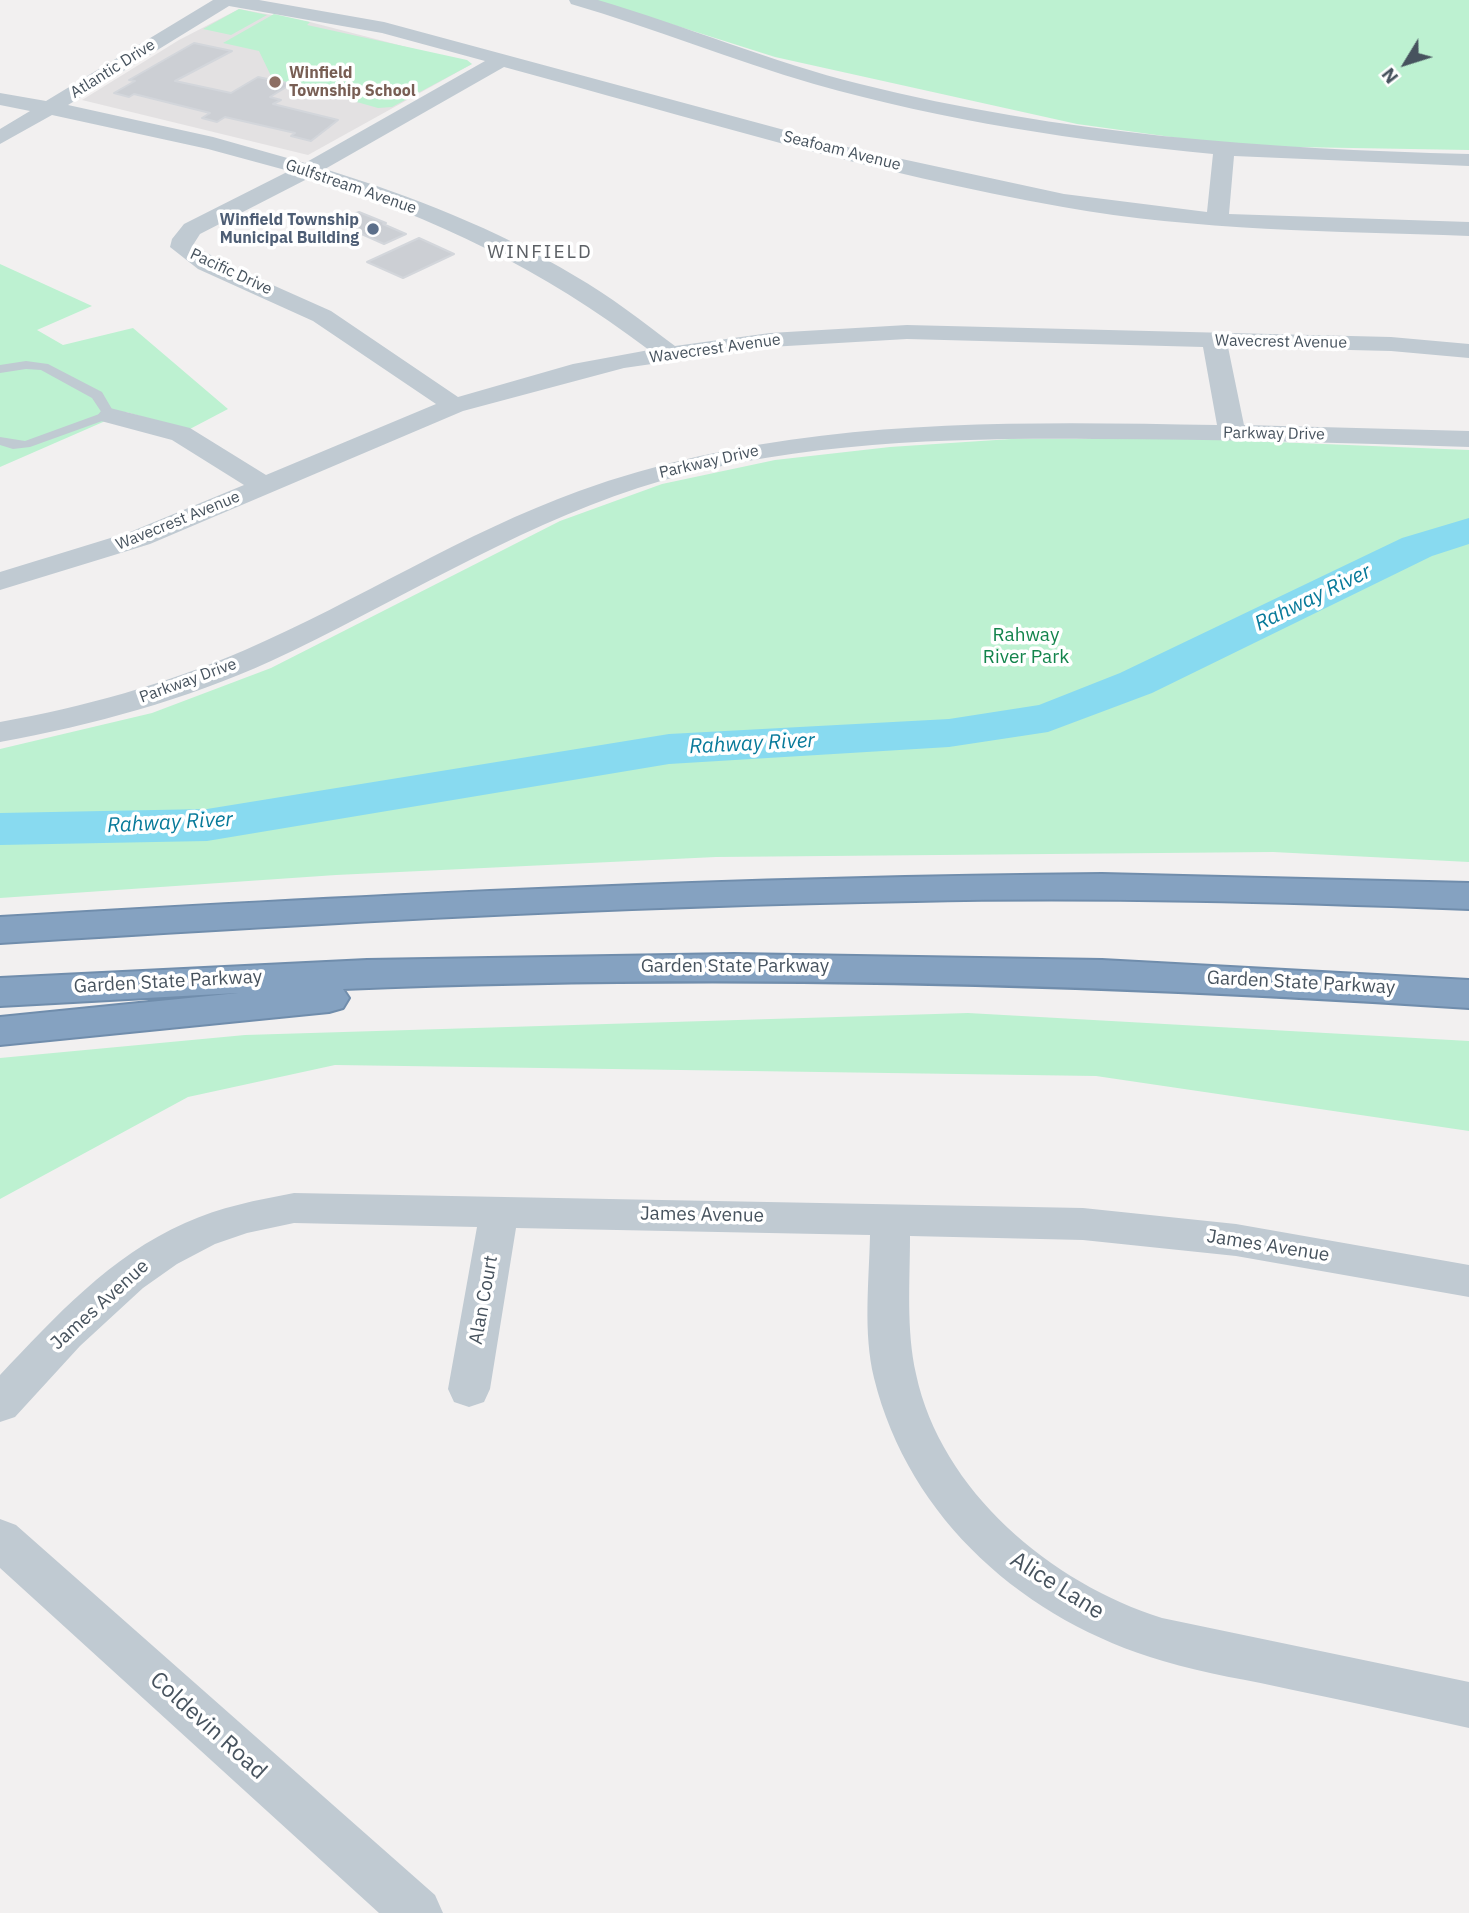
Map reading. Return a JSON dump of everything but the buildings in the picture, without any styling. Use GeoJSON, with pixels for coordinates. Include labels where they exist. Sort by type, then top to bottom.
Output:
{"type":"FeatureCollection","features":[{"type":"Feature","properties":{"kind":"highway"},"geometry":{"type":"LineString","coordinates":[[0,930],[431,906],[828,891],[1125,888],[1469,897]]}},
{"type":"Feature","properties":{"kind":"highway"},"geometry":{"type":"LineString","coordinates":[[0,1031],[535,979],[738,967]]}},
{"type":"Feature","properties":{"kind":"highway","name":"Garden State Parkway"},"geometry":{"type":"LineString","coordinates":[[0,992],[322,974],[522,968],[738,967],[1056,972],[1273,981],[1469,994]]}},
{"type":"Feature","properties":{"kind":"street","name":"Seafoam Avenue"},"geometry":{"type":"LineString","coordinates":[[227,0],[384,28],[751,128],[952,178],[1064,201],[1217,220],[1469,229]]}},
{"type":"Feature","properties":{"kind":"street","name":"Atlantic Drive"},"geometry":{"type":"LineString","coordinates":[[0,138],[227,0]]}},
{"type":"Feature","properties":{"kind":"street"},"geometry":{"type":"LineString","coordinates":[[578,0],[856,89],[1058,129],[1224,151],[1469,160]]}},
{"type":"Feature","properties":{"kind":"street","name":"Pacific Drive"},"geometry":{"type":"LineString","coordinates":[[454,406],[345,330],[302,305],[201,260],[181,247],[183,239],[192,229],[306,171],[502,60]]}},
{"type":"Feature","properties":{"kind":"street","name":"Gulfstream Avenue"},"geometry":{"type":"LineString","coordinates":[[0,99],[214,145],[306,171],[444,220],[507,248],[600,302],[670,354]]}},
{"type":"Feature","properties":{"kind":"street"},"geometry":{"type":"LineString","coordinates":[[1217,220],[1224,151]]}},
{"type":"Feature","properties":{"kind":"street","name":"Wavecrest Avenue"},"geometry":{"type":"LineString","coordinates":[[0,581],[115,547],[454,406],[573,372],[670,354],[770,340],[907,332],[1391,344],[1469,351]]}},
{"type":"Feature","properties":{"kind":"street"},"geometry":{"type":"LineString","coordinates":[[1214,340],[1232,433]]}},
{"type":"Feature","properties":{"kind":"street"},"geometry":{"type":"LineString","coordinates":[[110,416],[181,434],[265,486]]}},
{"type":"Feature","properties":{"kind":"street","name":"Parkway Drive"},"geometry":{"type":"LineString","coordinates":[[0,732],[121,705],[211,674],[292,639],[590,495],[673,470],[771,448],[882,436],[1024,430],[1469,439]]}},
{"type":"Feature","properties":{"kind":"street","name":"James Avenue"},"geometry":{"type":"LineString","coordinates":[[0,1404],[69,1329],[139,1266],[163,1250],[217,1226],[294,1208],[1048,1222],[1185,1233],[1469,1281]]}},
{"type":"Feature","properties":{"kind":"street","name":"Alan Court"},"geometry":{"type":"LineString","coordinates":[[469,1389],[499,1212]]}},
{"type":"Feature","properties":{"kind":"street","name":"Alice Lane"},"geometry":{"type":"LineString","coordinates":[[890,1218],[891,1356],[901,1400],[920,1447],[944,1487],[967,1518],[1009,1558],[1079,1604],[1149,1635],[1469,1705]]}},
{"type":"Feature","properties":{"kind":"street","name":"Coldevin Road"},"geometry":{"type":"LineString","coordinates":[[0,1539],[417,1913]]}},
{"type":"Feature","properties":{"kind":"lane"},"geometry":{"type":"LineString","coordinates":[[0,369],[26,365],[44,367],[97,395],[110,416],[78,422],[30,445],[20,447],[0,441]]}},
{"type":"Feature","properties":{"kind":"shaded area","name":"Winfield Township School"},"geometry":{"type":"Polygon","coordinates":[[[239,9],[310,22],[472,64],[308,155],[82,100],[179,40],[239,9]]]}},
{"type":"Feature","properties":{"kind":"green space"},"geometry":{"type":"Polygon","coordinates":[[[595,0],[1469,0],[1469,150],[1236,146],[1077,124],[775,57],[595,0]]]}},
{"type":"Feature","properties":{"kind":"green space"},"geometry":{"type":"Polygon","coordinates":[[[239,9],[267,15],[231,35],[203,29],[239,9]]]}},
{"type":"Feature","properties":{"kind":"green space"},"geometry":{"type":"Polygon","coordinates":[[[274,14],[310,22],[307,25],[467,60],[472,64],[392,107],[378,108],[272,78],[259,51],[223,43],[274,14]]]}},
{"type":"Feature","properties":{"kind":"green space"},"geometry":{"type":"Polygon","coordinates":[[[0,264],[92,306],[37,330],[63,345],[133,328],[228,409],[188,430],[126,412],[0,467],[0,264]]]}},
{"type":"Feature","properties":{"kind":"green space","name":"Rahway River Park"},"geometry":{"type":"Polygon","coordinates":[[[1011,439],[1202,439],[1469,450],[1469,862],[1273,852],[716,857],[336,875],[0,898],[0,749],[152,713],[271,668],[560,521],[662,484],[775,460],[890,447],[1011,439]]]}},
{"type":"Feature","properties":{"kind":"green space"},"geometry":{"type":"Polygon","coordinates":[[[968,1013],[1469,1041],[1469,1131],[1096,1076],[335,1065],[188,1097],[0,1199],[0,1058],[245,1035],[968,1013]]]}},
{"type":"Feature","properties":{"kind":"waterway","name":"Rahway River"},"geometry":{"type":"LineString","coordinates":[[0,829],[207,825],[669,749],[949,733],[1048,718],[1136,683],[1417,547],[1469,530]]}},
{"type":"Feature","properties":{"kind":"place","name":"Winfield Township School"},"geometry":{"type":"Point","coordinates":[275,82]}},
{"type":"Feature","properties":{"kind":"place","name":"Winfield Township Municipal Building"},"geometry":{"type":"Point","coordinates":[373,229]}},
{"type":"Feature","properties":{"kind":"district","name":"WINFIELD"},"geometry":{"type":"Point","coordinates":[540,253]}}]}
